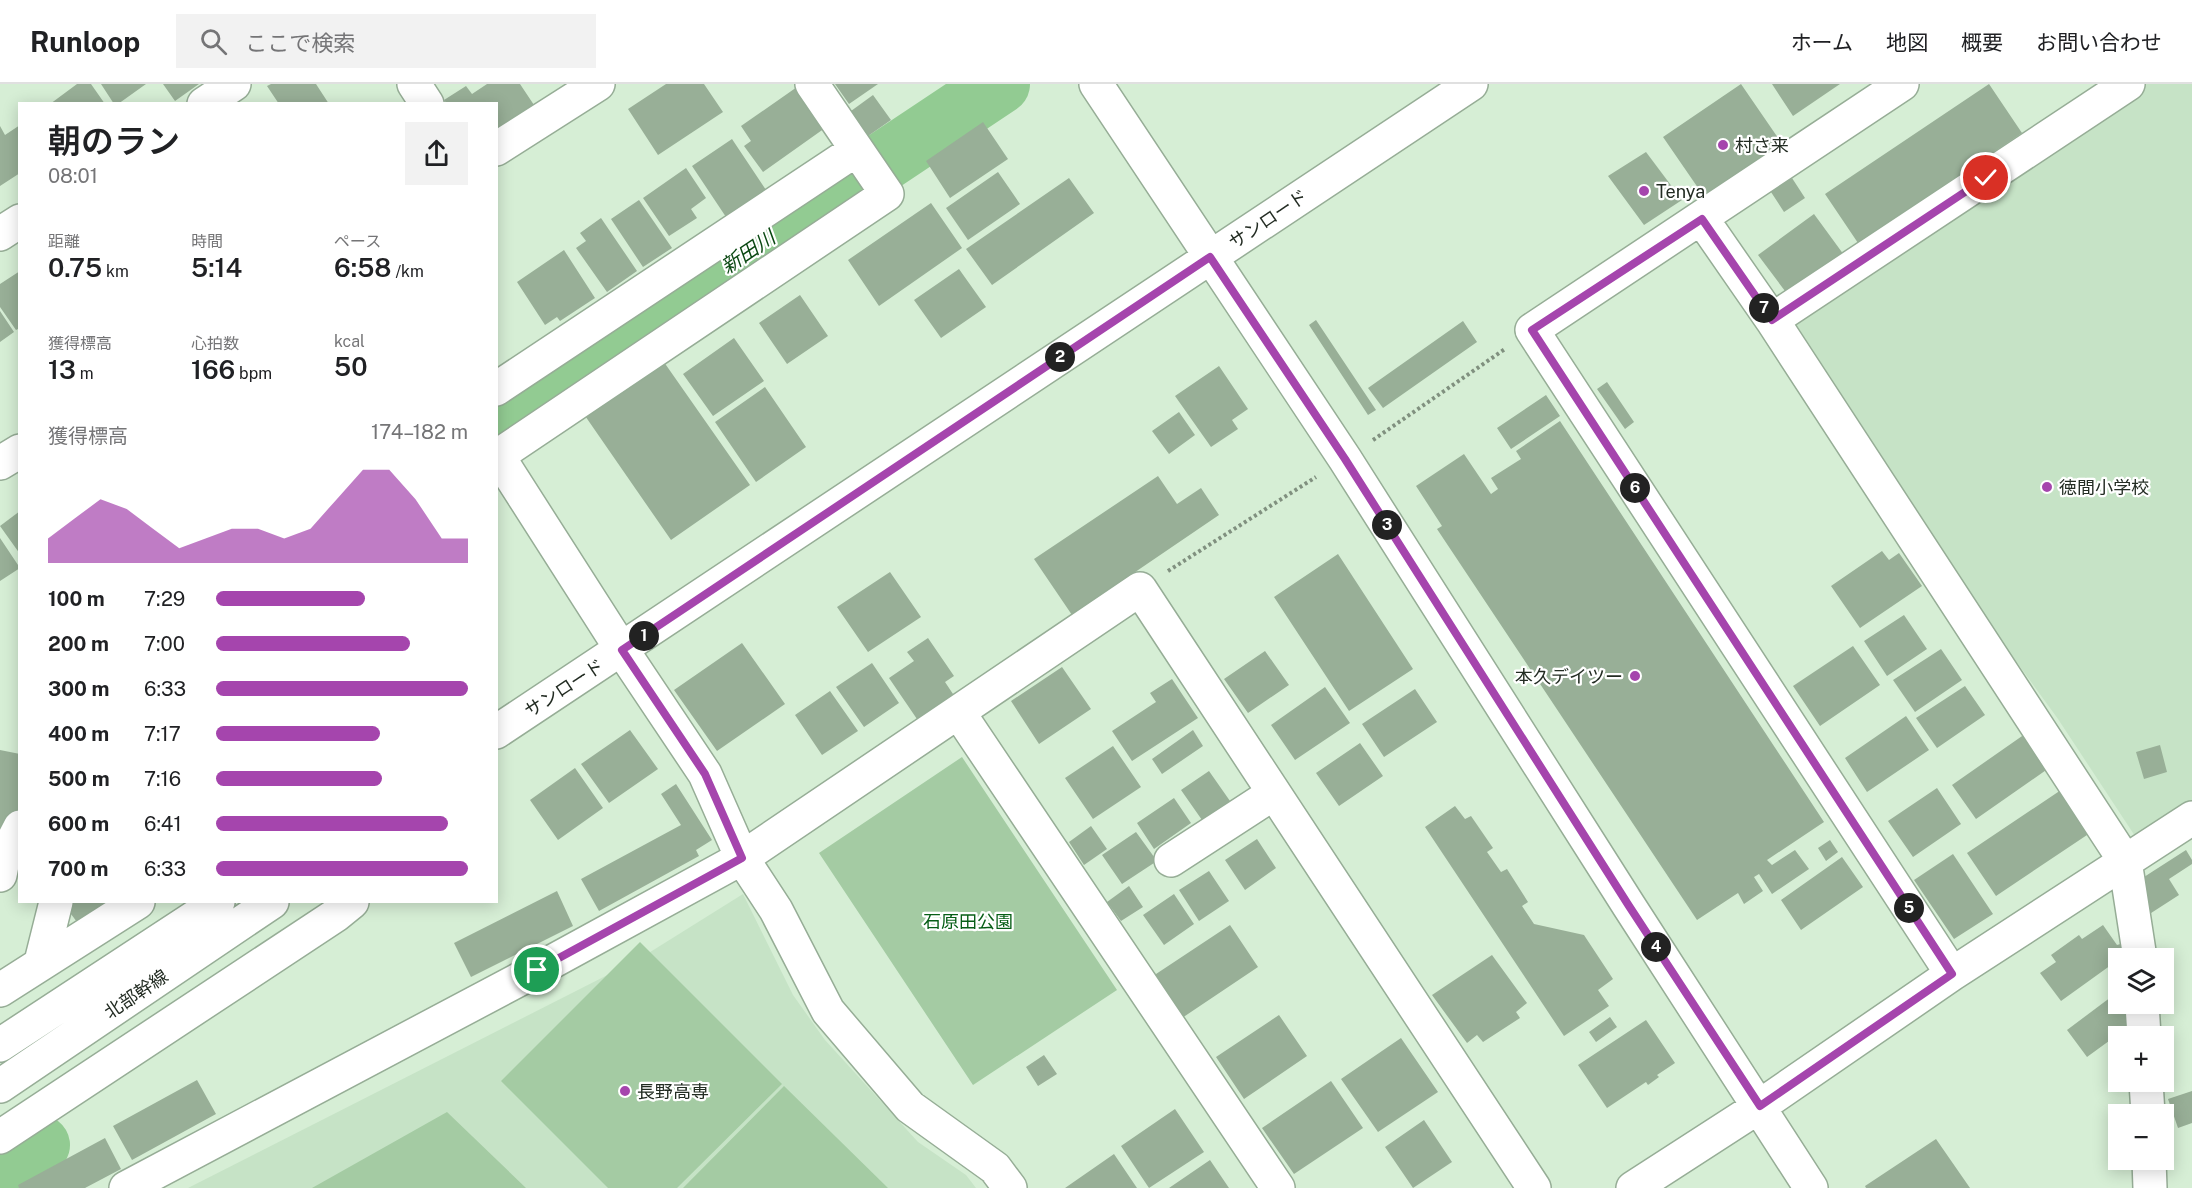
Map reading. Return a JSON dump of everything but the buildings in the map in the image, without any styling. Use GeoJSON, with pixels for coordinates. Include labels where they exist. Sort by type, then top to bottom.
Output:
{"type":"FeatureCollection","features":[{"type":"Feature","properties":{"kind":"street"},"geometry":{"type":"LineString","coordinates":[[207,102],[234,84]]}},
{"type":"Feature","properties":{"kind":"street"},"geometry":{"type":"LineString","coordinates":[[414,84],[426,102]]}},
{"type":"Feature","properties":{"kind":"street"},"geometry":{"type":"LineString","coordinates":[[498,148],[598,84]]}},
{"type":"Feature","properties":{"kind":"street"},"geometry":{"type":"LineString","coordinates":[[498,454],[887,194],[812,84]]}},
{"type":"Feature","properties":{"kind":"street"},"geometry":{"type":"LineString","coordinates":[[1096,84],[1345,459],[1616,886],[1812,1188]]}},
{"type":"Feature","properties":{"kind":"street","name":"サンロード"},"geometry":{"type":"LineString","coordinates":[[498,731],[1471,84]]}},
{"type":"Feature","properties":{"kind":"street"},"geometry":{"type":"LineString","coordinates":[[1902,84],[1532,330],[1952,974]]}},
{"type":"Feature","properties":{"kind":"street"},"geometry":{"type":"LineString","coordinates":[[1772,320],[2128,84]]}},
{"type":"Feature","properties":{"kind":"street"},"geometry":{"type":"LineString","coordinates":[[498,388],[867,166]]}},
{"type":"Feature","properties":{"kind":"street"},"geometry":{"type":"LineString","coordinates":[[1702,219],[1772,320],[2125,861],[2138,948]]}},
{"type":"Feature","properties":{"kind":"street"},"geometry":{"type":"LineString","coordinates":[[0,234],[18,223]]}},
{"type":"Feature","properties":{"kind":"street"},"geometry":{"type":"LineString","coordinates":[[0,463],[18,452]]}},
{"type":"Feature","properties":{"kind":"street"},"geometry":{"type":"LineString","coordinates":[[498,457],[705,774],[742,858],[776,910],[828,1011],[910,1107],[995,1168],[1010,1188]]}},
{"type":"Feature","properties":{"kind":"street"},"geometry":{"type":"LineString","coordinates":[[126,1188],[537,970],[742,858],[1140,589],[1534,1188]]}},
{"type":"Feature","properties":{"kind":"street"},"geometry":{"type":"LineString","coordinates":[[959,713],[1278,1188]]}},
{"type":"Feature","properties":{"kind":"street"},"geometry":{"type":"LineString","coordinates":[[1171,860],[1274,793]]}},
{"type":"Feature","properties":{"kind":"street"},"geometry":{"type":"LineString","coordinates":[[1632,1188],[1760,1106],[1952,974],[2192,818]]}},
{"type":"Feature","properties":{"kind":"street"},"geometry":{"type":"LineString","coordinates":[[1,865],[18,831]]}},
{"type":"Feature","properties":{"kind":"street"},"geometry":{"type":"LineString","coordinates":[[41,962],[56,903]]}},
{"type":"Feature","properties":{"kind":"street"},"geometry":{"type":"LineString","coordinates":[[0,990],[136,903]]}},
{"type":"Feature","properties":{"kind":"street","name":"北部幹線"},"geometry":{"type":"LineString","coordinates":[[0,1045],[216,903]]}},
{"type":"Feature","properties":{"kind":"street","name":"北部幹線"},"geometry":{"type":"LineString","coordinates":[[0,1086],[271,903]]}},
{"type":"Feature","properties":{"kind":"street"},"geometry":{"type":"LineString","coordinates":[[0,1137],[351,903]]}},
{"type":"Feature","properties":{"kind":"street"},"geometry":{"type":"LineString","coordinates":[[2149,1170],[2150,1188]]}},
{"type":"Feature","properties":{"kind":"shaded area","name":"徳間小学校"},"geometry":{"type":"Polygon","coordinates":[[[2142,84],[2192,84],[2192,801],[2135,836],[2058,719],[2010,653],[1794,321],[2142,84]]]}},
{"type":"Feature","properties":{"kind":"shaded area","name":"長野高専"},"geometry":{"type":"Polygon","coordinates":[[[743,894],[793,995],[825,1040],[918,1142],[966,1175],[976,1188],[188,1188],[639,959],[743,894]]]}},
{"type":"Feature","properties":{"kind":"green space","name":"石原田公園"},"geometry":{"type":"Polygon","coordinates":[[[962,757],[1117,990],[973,1085],[819,853],[962,757]]]}},
{"type":"Feature","properties":{"kind":"green space"},"geometry":{"type":"Polygon","coordinates":[[[640,942],[782,1084],[677,1188],[608,1188],[501,1081],[640,942]]]}},
{"type":"Feature","properties":{"kind":"green space"},"geometry":{"type":"Polygon","coordinates":[[[784,1086],[888,1188],[683,1188],[784,1086]]]}},
{"type":"Feature","properties":{"kind":"green space"},"geometry":{"type":"Polygon","coordinates":[[[447,1112],[526,1188],[312,1188],[447,1112]]]}},
{"type":"Feature","properties":{"kind":"waterway","name":"新田川"},"geometry":{"type":"LineString","coordinates":[[498,419],[1000,84]]}},
{"type":"Feature","properties":{"kind":"waterway","name":"新田川"},"geometry":{"type":"LineString","coordinates":[[7,1188],[40,1145]]}},
{"type":"Feature","properties":{"kind":"place","name":"村さ来"},"geometry":{"type":"Point","coordinates":[1723,145]}},
{"type":"Feature","properties":{"kind":"place","name":"Tenya"},"geometry":{"type":"Point","coordinates":[1644,191]}},
{"type":"Feature","properties":{"kind":"place","name":"徳間小学校"},"geometry":{"type":"Point","coordinates":[2047,487]}},
{"type":"Feature","properties":{"kind":"place","name":"本久デイツー"},"geometry":{"type":"Point","coordinates":[1635,676]}},
{"type":"Feature","properties":{"kind":"place","name":"長野高専"},"geometry":{"type":"Point","coordinates":[625,1091]}},
{"type":"Feature","properties":{"kind":"route"},"geometry":{"type":"LineString","coordinates":[[537,970],[742,858],[705,774],[622,650],[1210,257],[1345,459],[1629,906],[1760,1106],[1952,974],[1532,330],[1702,219],[1772,320],[1986,178]]}}]}
